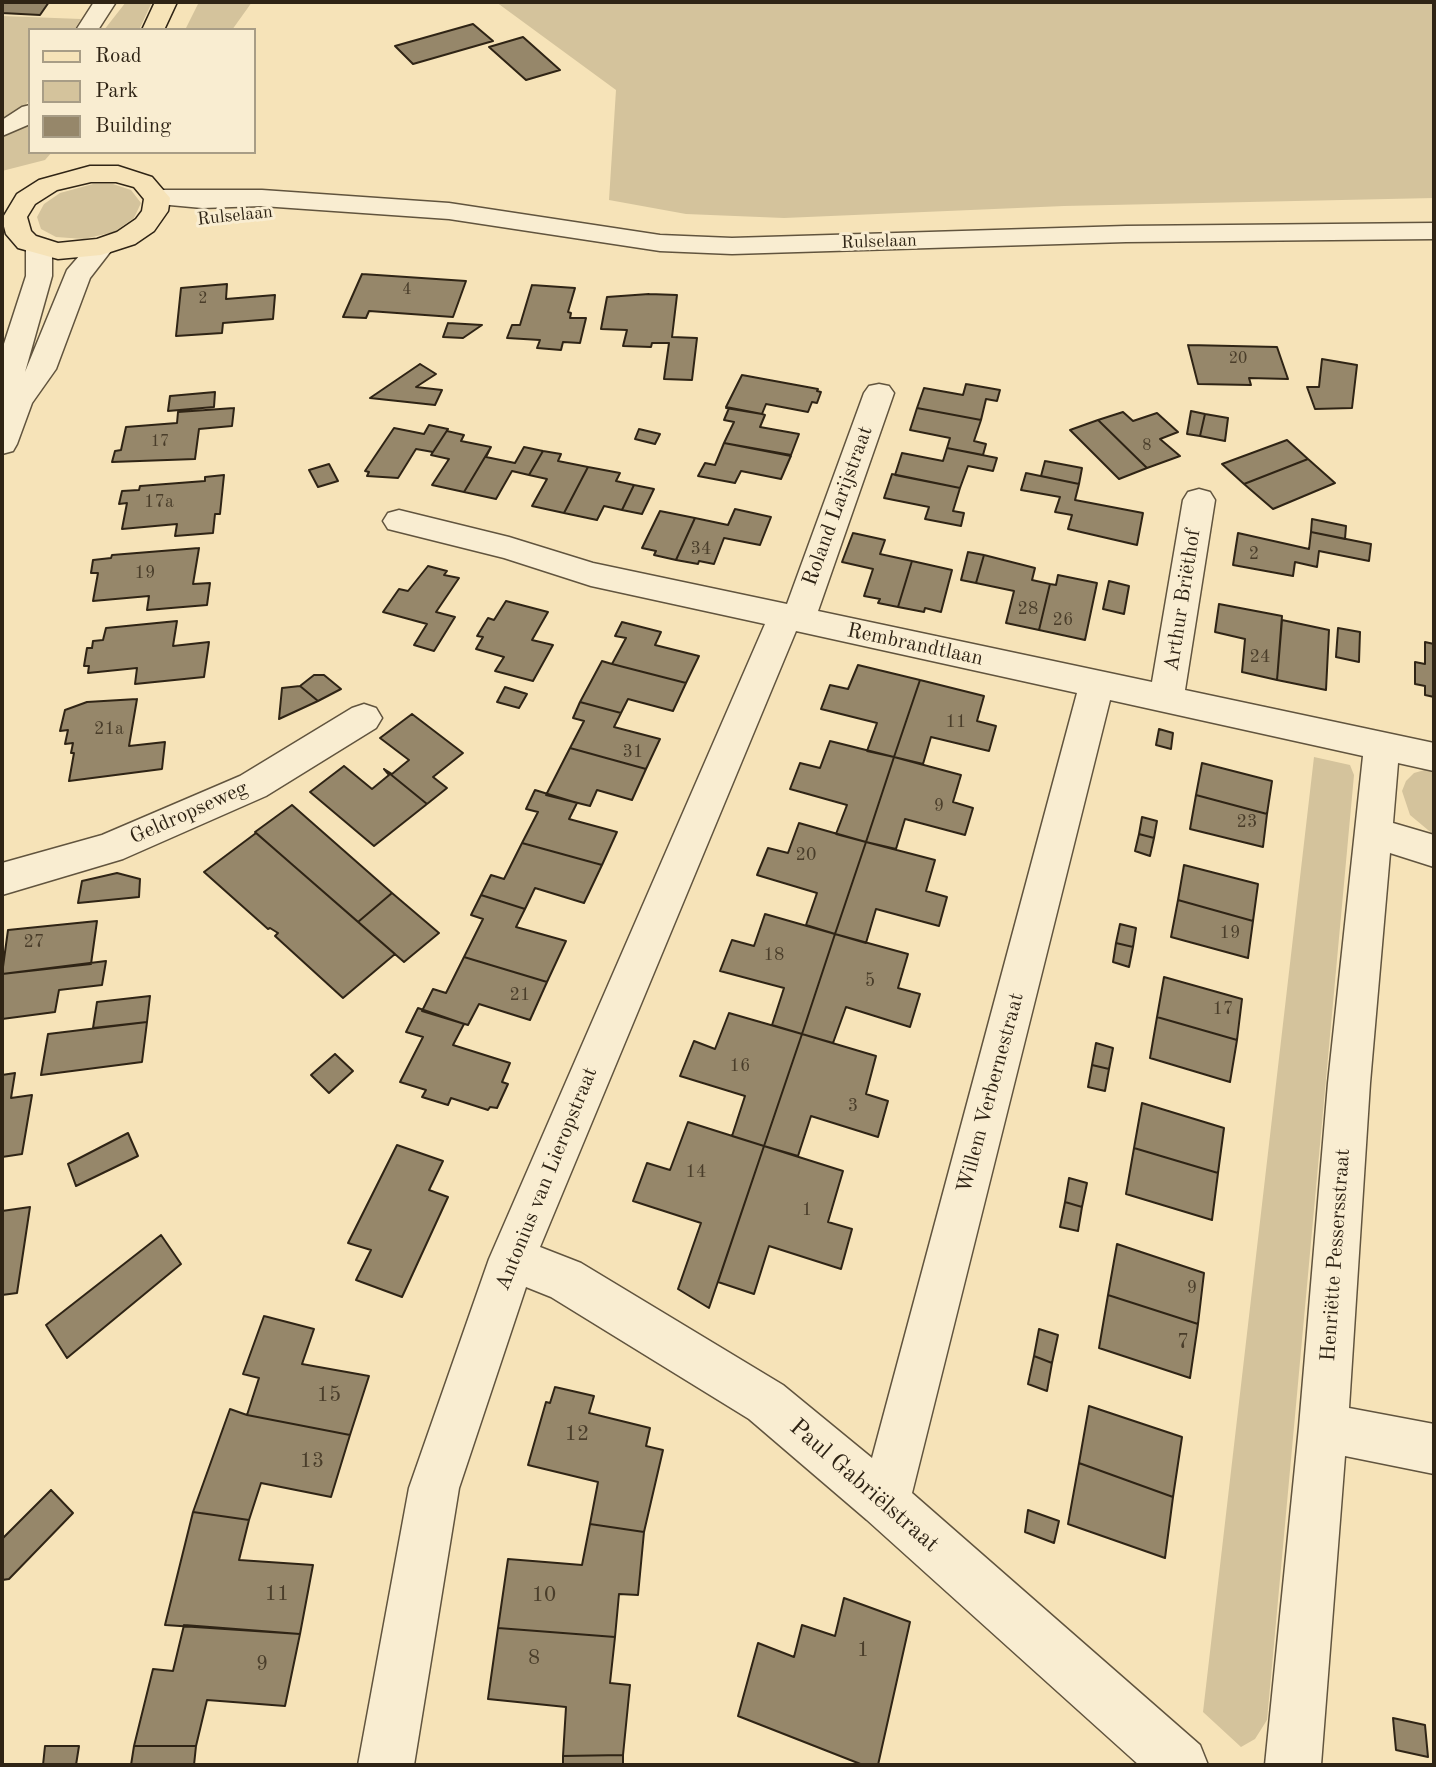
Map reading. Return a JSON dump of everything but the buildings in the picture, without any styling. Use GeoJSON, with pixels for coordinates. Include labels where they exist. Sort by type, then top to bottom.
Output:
{"type":"FeatureCollection","features":[{"type":"Feature","properties":{"kind":"main road"},"geometry":{"type":"LineString","coordinates":[[154,28],[166,2]]}},
{"type":"Feature","properties":{"kind":"main road"},"geometry":{"type":"LineString","coordinates":[[175,28],[185,2]]}},
{"type":"Feature","properties":{"kind":"main road"},"geometry":{"type":"LineString","coordinates":[[76,176],[93,154]]}},
{"type":"Feature","properties":{"kind":"main road"},"geometry":{"type":"LineString","coordinates":[[129,164],[157,198],[155,211],[145,225],[126,238],[101,247],[58,251],[27,242],[11,213],[48,185],[76,176],[105,173],[129,164]]}},
{"type":"Feature","properties":{"kind":"street"},"geometry":{"type":"LineString","coordinates":[[88,28],[105,2]]}},
{"type":"Feature","properties":{"kind":"street"},"geometry":{"type":"LineString","coordinates":[[2,130],[28,113]]}},
{"type":"Feature","properties":{"kind":"street","name":"Rulselaan"},"geometry":{"type":"LineString","coordinates":[[157,198],[262,198],[449,211],[660,243],[732,246],[1126,234],[1434,231]]}},
{"type":"Feature","properties":{"kind":"street","name":"Rulselaan"},"geometry":{"type":"LineString","coordinates":[[145,225],[246,218],[326,204]]}},
{"type":"Feature","properties":{"kind":"street"},"geometry":{"type":"LineString","coordinates":[[2,444],[10,403],[10,369],[39,276],[39,247]]}},
{"type":"Feature","properties":{"kind":"street"},"geometry":{"type":"LineString","coordinates":[[10,403],[42,369],[77,276],[101,247]]}},
{"type":"Feature","properties":{"kind":"street","name":"Roland Larijstraat"},"geometry":{"type":"LineString","coordinates":[[791,618],[879,393]]}},
{"type":"Feature","properties":{"kind":"street","name":"Arthur Briëthof"},"geometry":{"type":"LineString","coordinates":[[1167,700],[1199,500]]}},
{"type":"Feature","properties":{"kind":"street","name":"Rembrandtlaan"},"geometry":{"type":"LineString","coordinates":[[399,522],[509,548],[591,574],[1434,757]]}},
{"type":"Feature","properties":{"kind":"street","name":"Antonius van Lieropstraat"},"geometry":{"type":"LineString","coordinates":[[386,1765],[434,1488],[512,1259],[791,618]]}},
{"type":"Feature","properties":{"kind":"street","name":"Willem Verbernestraat"},"geometry":{"type":"LineString","coordinates":[[885,1502],[1097,684]]}},
{"type":"Feature","properties":{"kind":"street","name":"Geldropseweg"},"geometry":{"type":"LineString","coordinates":[[2,879],[110,848],[253,786],[364,718]]}},
{"type":"Feature","properties":{"kind":"street","name":"Henriëtte Pessersstraat"},"geometry":{"type":"LineString","coordinates":[[1293,1765],[1323,1427],[1349,1083],[1382,746]]}},
{"type":"Feature","properties":{"kind":"street"},"geometry":{"type":"LineString","coordinates":[[1374,833],[1434,851]]}},
{"type":"Feature","properties":{"kind":"street","name":"Paul Gabriëlstraat"},"geometry":{"type":"LineString","coordinates":[[512,1259],[565,1279],[766,1402],[885,1502],[1180,1765]]}},
{"type":"Feature","properties":{"kind":"street"},"geometry":{"type":"LineString","coordinates":[[1323,1427],[1434,1449]]}},
{"type":"Feature","properties":{"kind":"green space"},"geometry":{"type":"Polygon","coordinates":[[[126,2],[152,2],[140,28],[106,28],[126,2]]]}},
{"type":"Feature","properties":{"kind":"green space"},"geometry":{"type":"Polygon","coordinates":[[[199,2],[252,2],[233,28],[186,28],[199,2]]]}},
{"type":"Feature","properties":{"kind":"green space"},"geometry":{"type":"Polygon","coordinates":[[[496,2],[1434,2],[1434,198],[1064,206],[784,218],[686,214],[609,200],[616,90],[496,2]]]}},
{"type":"Feature","properties":{"kind":"green space"},"geometry":{"type":"Polygon","coordinates":[[[2,16],[81,19],[75,28],[28,28],[28,101],[25,106],[2,120],[2,16]]]}},
{"type":"Feature","properties":{"kind":"green space"},"geometry":{"type":"Polygon","coordinates":[[[28,121],[28,154],[50,154],[45,160],[2,171],[2,136],[28,121]]]}},
{"type":"Feature","properties":{"kind":"green space"},"geometry":{"type":"Polygon","coordinates":[[[93,184],[113,184],[131,190],[141,203],[134,218],[114,232],[84,239],[56,237],[41,229],[37,217],[44,204],[60,193],[93,184]]]}},
{"type":"Feature","properties":{"kind":"green space"},"geometry":{"type":"Polygon","coordinates":[[[1314,757],[1350,765],[1354,775],[1267,1720],[1255,1739],[1241,1747],[1203,1712],[1314,757]]]}},
{"type":"Feature","properties":{"kind":"green space"},"geometry":{"type":"Polygon","coordinates":[[[1434,769],[1434,835],[1410,815],[1402,791],[1406,781],[1414,773],[1434,769]]]}}]}
